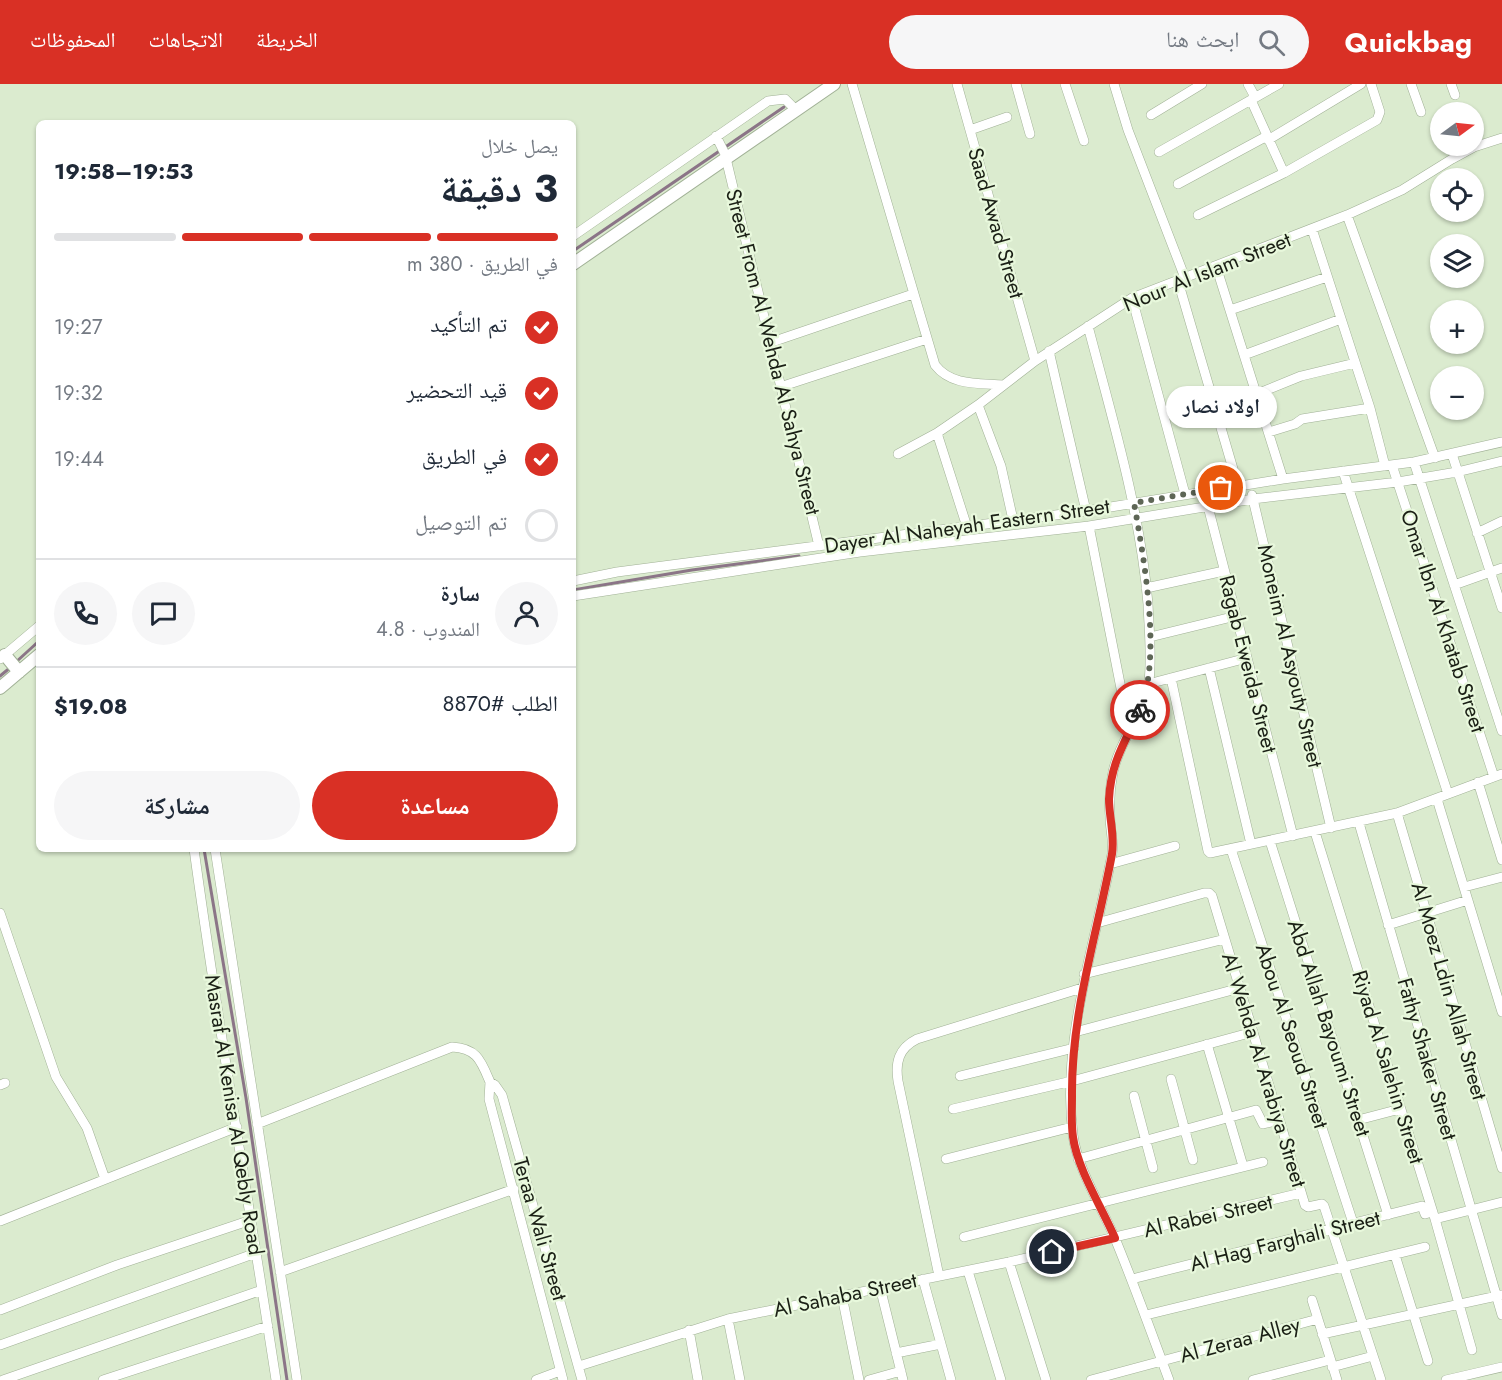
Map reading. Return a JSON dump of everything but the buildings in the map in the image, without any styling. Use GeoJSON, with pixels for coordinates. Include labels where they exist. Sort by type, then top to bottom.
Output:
{"type":"FeatureCollection","features":[{"type":"Feature","properties":{"kind":"street"},"geometry":{"type":"LineString","coordinates":[[576,262],[724,152],[834,84]]}},
{"type":"Feature","properties":{"kind":"street"},"geometry":{"type":"LineString","coordinates":[[852,84],[935,365],[947,378],[956,381],[1004,385]]}},
{"type":"Feature","properties":{"kind":"street","name":"Saad Awad Street"},"geometry":{"type":"LineString","coordinates":[[959,84],[1035,361]]}},
{"type":"Feature","properties":{"kind":"street"},"geometry":{"type":"LineString","coordinates":[[1016,84],[1030,134]]}},
{"type":"Feature","properties":{"kind":"street"},"geometry":{"type":"LineString","coordinates":[[1065,84],[1084,141]]}},
{"type":"Feature","properties":{"kind":"street"},"geometry":{"type":"LineString","coordinates":[[1114,84],[1181,279],[1238,486]]}},
{"type":"Feature","properties":{"kind":"street"},"geometry":{"type":"LineString","coordinates":[[1151,115],[1202,84]]}},
{"type":"Feature","properties":{"kind":"street"},"geometry":{"type":"LineString","coordinates":[[1248,84],[1284,173]]}},
{"type":"Feature","properties":{"kind":"street"},"geometry":{"type":"LineString","coordinates":[[1160,152],[1279,84]]}},
{"type":"Feature","properties":{"kind":"street"},"geometry":{"type":"LineString","coordinates":[[1178,184],[1268,138],[1361,84]]}},
{"type":"Feature","properties":{"kind":"street"},"geometry":{"type":"LineString","coordinates":[[1198,215],[1284,173],[1375,121],[1380,112],[1371,84]]}},
{"type":"Feature","properties":{"kind":"street"},"geometry":{"type":"LineString","coordinates":[[1410,84],[1421,112]]}},
{"type":"Feature","properties":{"kind":"street"},"geometry":{"type":"LineString","coordinates":[[1451,84],[1455,95]]}},
{"type":"Feature","properties":{"kind":"street"},"geometry":{"type":"LineString","coordinates":[[576,234],[768,100],[785,99],[795,109]]}},
{"type":"Feature","properties":{"kind":"street"},"geometry":{"type":"LineString","coordinates":[[970,130],[1007,117]]}},
{"type":"Feature","properties":{"kind":"street"},"geometry":{"type":"LineString","coordinates":[[716,136],[724,152]]}},
{"type":"Feature","properties":{"kind":"street","name":"Nour Al Islam Street"},"geometry":{"type":"LineString","coordinates":[[898,454],[937,433],[1049,351],[1132,298],[1347,214],[1402,190],[1474,147],[1502,138]]}},
{"type":"Feature","properties":{"kind":"street","name":"Street From Al Wehda Al Sahya Street"},"geometry":{"type":"LineString","coordinates":[[724,152],[819,546]]}},
{"type":"Feature","properties":{"kind":"street"},"geometry":{"type":"LineString","coordinates":[[1347,214],[1436,458]]}},
{"type":"Feature","properties":{"kind":"street","name":"Omar Ibn Al Khatab Street"},"geometry":{"type":"LineString","coordinates":[[1312,229],[1388,466],[1398,482],[1498,776]]}},
{"type":"Feature","properties":{"kind":"street"},"geometry":{"type":"LineString","coordinates":[[1215,266],[1283,479]]}},
{"type":"Feature","properties":{"kind":"street"},"geometry":{"type":"LineString","coordinates":[[1230,310],[1327,277]]}},
{"type":"Feature","properties":{"kind":"street"},"geometry":{"type":"LineString","coordinates":[[770,343],[913,294]]}},
{"type":"Feature","properties":{"kind":"street"},"geometry":{"type":"LineString","coordinates":[[1132,298],[1185,494]]}},
{"type":"Feature","properties":{"kind":"street"},"geometry":{"type":"LineString","coordinates":[[1244,355],[1341,319]]}},
{"type":"Feature","properties":{"kind":"street"},"geometry":{"type":"LineString","coordinates":[[1088,326],[1134,503],[1146,588],[1150,637],[1149,684],[1139,712],[1117,757],[1111,786],[1110,815],[1113,844],[1084,974],[1075,1032],[1072,1127],[1078,1158],[1132,1279],[1169,1380]]}},
{"type":"Feature","properties":{"kind":"street"},"geometry":{"type":"LineString","coordinates":[[780,387],[927,339]]}},
{"type":"Feature","properties":{"kind":"street"},"geometry":{"type":"LineString","coordinates":[[1049,351],[1086,511]]}},
{"type":"Feature","properties":{"kind":"street"},"geometry":{"type":"LineString","coordinates":[[1257,394],[1301,376],[1355,363]]}},
{"type":"Feature","properties":{"kind":"street"},"geometry":{"type":"LineString","coordinates":[[978,405],[1001,466],[1013,520]]}},
{"type":"Feature","properties":{"kind":"street"},"geometry":{"type":"LineString","coordinates":[[1269,432],[1295,424],[1302,419],[1370,408]]}},
{"type":"Feature","properties":{"kind":"street"},"geometry":{"type":"LineString","coordinates":[[937,433],[967,526]]}},
{"type":"Feature","properties":{"kind":"street","name":"Dayer Al Naheyah Eastern Street"},"geometry":{"type":"LineString","coordinates":[[576,580],[617,572],[1086,511],[1283,479],[1388,466],[1436,458],[1502,442]]}},
{"type":"Feature","properties":{"kind":"street"},"geometry":{"type":"LineString","coordinates":[[1452,454],[1502,608]]}},
{"type":"Feature","properties":{"kind":"street","name":"Dayer Al Naheyah Eastern Street"},"geometry":{"type":"LineString","coordinates":[[576,596],[860,552],[1089,526],[1253,499],[1420,479],[1502,461]]}},
{"type":"Feature","properties":{"kind":"street"},"geometry":{"type":"LineString","coordinates":[[1414,462],[1502,731]]}},
{"type":"Feature","properties":{"kind":"street"},"geometry":{"type":"LineString","coordinates":[[1343,471],[1448,794]]}},
{"type":"Feature","properties":{"kind":"street","name":"Moneim Al Asyouty Street"},"geometry":{"type":"LineString","coordinates":[[1250,484],[1331,828]]}},
{"type":"Feature","properties":{"kind":"street","name":"Ragab Eweida Street"},"geometry":{"type":"LineString","coordinates":[[1204,491],[1293,836]]}},
{"type":"Feature","properties":{"kind":"street"},"geometry":{"type":"LineString","coordinates":[[1478,533],[1502,521]]}},
{"type":"Feature","properties":{"kind":"street"},"geometry":{"type":"LineString","coordinates":[[1089,526],[1129,729]]}},
{"type":"Feature","properties":{"kind":"street"},"geometry":{"type":"LineString","coordinates":[[1455,585],[1502,568]]}},
{"type":"Feature","properties":{"kind":"street"},"geometry":{"type":"LineString","coordinates":[[1146,588],[1224,571]]}},
{"type":"Feature","properties":{"kind":"street"},"geometry":{"type":"LineString","coordinates":[[1150,637],[1236,616]]}},
{"type":"Feature","properties":{"kind":"street"},"geometry":{"type":"LineString","coordinates":[[0,688],[10,663],[36,630]]}},
{"type":"Feature","properties":{"kind":"street"},"geometry":{"type":"LineString","coordinates":[[10,663],[36,656]]}},
{"type":"Feature","properties":{"kind":"street"},"geometry":{"type":"LineString","coordinates":[[1149,684],[1247,658]]}},
{"type":"Feature","properties":{"kind":"street"},"geometry":{"type":"LineString","coordinates":[[1209,668],[1251,844]]}},
{"type":"Feature","properties":{"kind":"street"},"geometry":{"type":"LineString","coordinates":[[1171,678],[1208,850],[1212,853],[1397,813],[1498,776]]}},
{"type":"Feature","properties":{"kind":"street"},"geometry":{"type":"LineString","coordinates":[[1478,782],[1498,830],[1502,860]]}},
{"type":"Feature","properties":{"kind":"street"},"geometry":{"type":"LineString","coordinates":[[1437,799],[1502,1012]]}},
{"type":"Feature","properties":{"kind":"street","name":"Al Moez Ldin Allah Street"},"geometry":{"type":"LineString","coordinates":[[1397,813],[1502,1168]]}},
{"type":"Feature","properties":{"kind":"street","name":"Fathy Shaker Street"},"geometry":{"type":"LineString","coordinates":[[1359,823],[1471,1210],[1499,1295],[1502,1315]]}},
{"type":"Feature","properties":{"kind":"street","name":"Riyad Al Salehin Street"},"geometry":{"type":"LineString","coordinates":[[1315,832],[1434,1216],[1472,1350]]}},
{"type":"Feature","properties":{"kind":"street","name":"Abd Allah Bayoumi Street"},"geometry":{"type":"LineString","coordinates":[[1270,841],[1388,1215]]}},
{"type":"Feature","properties":{"kind":"street"},"geometry":{"type":"LineString","coordinates":[[1110,864],[1175,846]]}},
{"type":"Feature","properties":{"kind":"street","name":"Abou Al Seoud Street"},"geometry":{"type":"LineString","coordinates":[[1231,849],[1353,1223]]}},
{"type":"Feature","properties":{"kind":"street","name":"Masraf Al Kenisa Al Qebly Road"},"geometry":{"type":"LineString","coordinates":[[194,852],[215,1004],[237,1127],[276,1380]]}},
{"type":"Feature","properties":{"kind":"street","name":"Masraf Al Kenisa Al Qebly Road"},"geometry":{"type":"LineString","coordinates":[[215,852],[297,1380]]}},
{"type":"Feature","properties":{"kind":"street"},"geometry":{"type":"LineString","coordinates":[[1464,887],[1502,877]]}},
{"type":"Feature","properties":{"kind":"street","name":"Al Wehda Al Arabiya Street"},"geometry":{"type":"LineString","coordinates":[[1097,923],[1209,893],[1212,896],[1301,1193],[1307,1207],[1322,1204],[1324,1206],[1331,1229]]}},
{"type":"Feature","properties":{"kind":"street"},"geometry":{"type":"LineString","coordinates":[[1388,925],[1468,900]]}},
{"type":"Feature","properties":{"kind":"street"},"geometry":{"type":"LineString","coordinates":[[0,913],[57,1077],[87,1128],[105,1179]]}},
{"type":"Feature","properties":{"kind":"street"},"geometry":{"type":"LineString","coordinates":[[1084,974],[1225,939]]}},
{"type":"Feature","properties":{"kind":"street"},"geometry":{"type":"LineString","coordinates":[[939,1276],[898,1081],[897,1066],[901,1053],[910,1042],[917,1039],[1082,988]]}},
{"type":"Feature","properties":{"kind":"street"},"geometry":{"type":"LineString","coordinates":[[1075,1032],[1240,988]]}},
{"type":"Feature","properties":{"kind":"street"},"geometry":{"type":"LineString","coordinates":[[953,1109],[1253,1032]]}},
{"type":"Feature","properties":{"kind":"street"},"geometry":{"type":"LineString","coordinates":[[1208,1044],[1243,1167]]}},
{"type":"Feature","properties":{"kind":"street","name":"Teraa Wali Street"},"geometry":{"type":"LineString","coordinates":[[257,1124],[452,1047],[463,1048],[473,1053],[481,1061],[490,1082],[489,1099],[562,1376]]}},
{"type":"Feature","properties":{"kind":"street"},"geometry":{"type":"LineString","coordinates":[[960,1076],[1074,1048]]}},
{"type":"Feature","properties":{"kind":"street"},"geometry":{"type":"LineString","coordinates":[[1171,1079],[1193,1160]]}},
{"type":"Feature","properties":{"kind":"street","name":"Teraa Wali Street"},"geometry":{"type":"LineString","coordinates":[[490,1082],[502,1095],[582,1380]]}},
{"type":"Feature","properties":{"kind":"street"},"geometry":{"type":"LineString","coordinates":[[1134,1096],[1153,1168]]}},
{"type":"Feature","properties":{"kind":"street"},"geometry":{"type":"LineString","coordinates":[[1358,1120],[1400,1108]]}},
{"type":"Feature","properties":{"kind":"street"},"geometry":{"type":"LineString","coordinates":[[1078,1158],[1256,1110],[1263,1124],[1279,1120]]}},
{"type":"Feature","properties":{"kind":"street"},"geometry":{"type":"LineString","coordinates":[[0,1221],[237,1127]]}},
{"type":"Feature","properties":{"kind":"street"},"geometry":{"type":"LineString","coordinates":[[946,1159],[1072,1127]]}},
{"type":"Feature","properties":{"kind":"street"},"geometry":{"type":"LineString","coordinates":[[964,1237],[1263,1162]]}},
{"type":"Feature","properties":{"kind":"street"},"geometry":{"type":"LineString","coordinates":[[280,1272],[514,1189]]}},
{"type":"Feature","properties":{"kind":"street","name":"Al Rabei Street"},"geometry":{"type":"LineString","coordinates":[[1115,1238],[1301,1193]]}},
{"type":"Feature","properties":{"kind":"street"},"geometry":{"type":"LineString","coordinates":[[1434,1216],[1502,1202]]}},
{"type":"Feature","properties":{"kind":"street","name":"Al Hag Farghali Street"},"geometry":{"type":"LineString","coordinates":[[1132,1279],[1422,1206],[1425,1214],[1434,1216]]}},
{"type":"Feature","properties":{"kind":"street"},"geometry":{"type":"LineString","coordinates":[[0,1310],[117,1265],[251,1220]]}},
{"type":"Feature","properties":{"kind":"street"},"geometry":{"type":"LineString","coordinates":[[1331,1229],[1381,1380]]}},
{"type":"Feature","properties":{"kind":"street","name":"Al Sahaba Street"},"geometry":{"type":"LineString","coordinates":[[579,1366],[728,1319],[968,1271],[1115,1238]]}},
{"type":"Feature","properties":{"kind":"street"},"geometry":{"type":"LineString","coordinates":[[1146,1315],[1425,1247]]}},
{"type":"Feature","properties":{"kind":"street"},"geometry":{"type":"LineString","coordinates":[[0,1345],[256,1253]]}},
{"type":"Feature","properties":{"kind":"street"},"geometry":{"type":"LineString","coordinates":[[1395,1255],[1428,1361]]}},
{"type":"Feature","properties":{"kind":"street"},"geometry":{"type":"LineString","coordinates":[[1010,1262],[1046,1380]]}},
{"type":"Feature","properties":{"kind":"street"},"geometry":{"type":"LineString","coordinates":[[968,1271],[1001,1380]]}},
{"type":"Feature","properties":{"kind":"street"},"geometry":{"type":"LineString","coordinates":[[923,1279],[951,1380]]}},
{"type":"Feature","properties":{"kind":"street"},"geometry":{"type":"LineString","coordinates":[[869,1380],[902,1375],[880,1287]]}},
{"type":"Feature","properties":{"kind":"street"},"geometry":{"type":"LineString","coordinates":[[3,1380],[262,1290]]}},
{"type":"Feature","properties":{"kind":"street"},"geometry":{"type":"LineString","coordinates":[[1322,1334],[1499,1295]]}},
{"type":"Feature","properties":{"kind":"street"},"geometry":{"type":"LineString","coordinates":[[842,1296],[859,1380]]}},
{"type":"Feature","properties":{"kind":"street"},"geometry":{"type":"LineString","coordinates":[[1312,1300],[1337,1380]]}},
{"type":"Feature","properties":{"kind":"street"},"geometry":{"type":"LineString","coordinates":[[103,1380],[267,1323],[286,1314]]}},
{"type":"Feature","properties":{"kind":"street"},"geometry":{"type":"LineString","coordinates":[[728,1319],[740,1380]]}},
{"type":"Feature","properties":{"kind":"street","name":"Al Zeraa Alley"},"geometry":{"type":"LineString","coordinates":[[1090,1380],[1318,1319]]}},
{"type":"Feature","properties":{"kind":"street"},"geometry":{"type":"LineString","coordinates":[[688,1330],[698,1380]]}},
{"type":"Feature","properties":{"kind":"street"},"geometry":{"type":"LineString","coordinates":[[897,1353],[941,1344]]}},
{"type":"Feature","properties":{"kind":"street"},"geometry":{"type":"LineString","coordinates":[[1253,1380],[1373,1356]]}},
{"type":"Feature","properties":{"kind":"street"},"geometry":{"type":"LineString","coordinates":[[1446,1380],[1502,1367]]}},
{"type":"Feature","properties":{"kind":"street"},"geometry":{"type":"LineString","coordinates":[[536,1380],[562,1376]]}},
{"type":"Feature","properties":{"kind":"waterway"},"geometry":{"type":"LineString","coordinates":[[576,249],[784,107]]}},
{"type":"Feature","properties":{"kind":"waterway"},"geometry":{"type":"LineString","coordinates":[[576,589],[692,570],[799,556]]}},
{"type":"Feature","properties":{"kind":"waterway"},"geometry":{"type":"LineString","coordinates":[[16,662],[36,644]]}},
{"type":"Feature","properties":{"kind":"waterway"},"geometry":{"type":"LineString","coordinates":[[0,676],[11,667]]}},
{"type":"Feature","properties":{"kind":"waterway"},"geometry":{"type":"LineString","coordinates":[[205,852],[246,1098],[287,1380]]}},
{"type":"Feature","properties":{"kind":"way so far"},"geometry":{"type":"LineString","coordinates":[[1140,710],[1149,684],[1150,637],[1146,588],[1134,503],[1221,488]]}},
{"type":"Feature","properties":{"kind":"place","name":"اولاد نصار"},"geometry":{"type":"Point","coordinates":[1221,488]}},
{"type":"Feature","properties":{"kind":"route"},"geometry":{"type":"LineString","coordinates":[[1052,1252],[1115,1238],[1078,1158],[1072,1127],[1072,1080],[1075,1032],[1084,974],[1113,844],[1109,800],[1113,771],[1122,742],[1140,710]]}}]}
